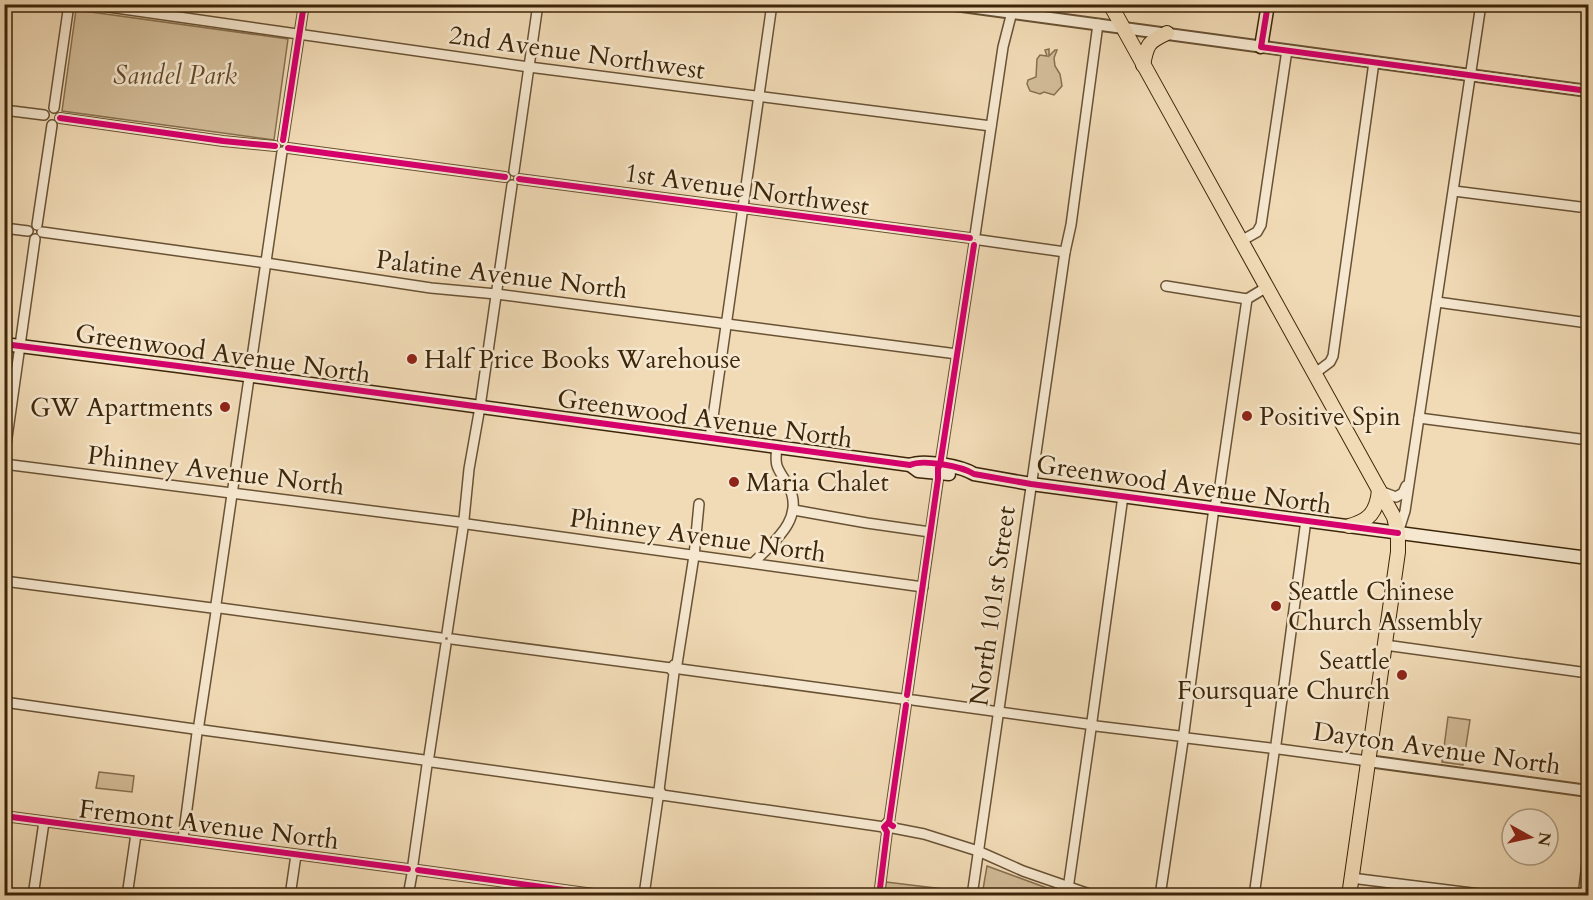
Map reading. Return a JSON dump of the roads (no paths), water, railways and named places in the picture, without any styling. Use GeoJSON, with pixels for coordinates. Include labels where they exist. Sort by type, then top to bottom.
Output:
{"type":"FeatureCollection","features":[{"type":"Feature","properties":{"kind":"main road"},"geometry":{"type":"LineString","coordinates":[[1110,4],[1394,517],[1398,533],[1398,554],[1348,896]]}},
{"type":"Feature","properties":{"kind":"main road"},"geometry":{"type":"LineString","coordinates":[[1261,47],[1268,4]]}},
{"type":"Feature","properties":{"kind":"main road"},"geometry":{"type":"LineString","coordinates":[[1143,64],[1149,43],[1167,33]]}},
{"type":"Feature","properties":{"kind":"main road","name":"Greenwood Avenue North"},"geometry":{"type":"LineString","coordinates":[[4,344],[910,465],[917,462],[940,469],[966,469],[974,474],[1031,484],[1588,558]]}},
{"type":"Feature","properties":{"kind":"main road"},"geometry":{"type":"LineString","coordinates":[[1348,526],[1370,518],[1378,500],[1379,490]]}},
{"type":"Feature","properties":{"kind":"street"},"geometry":{"type":"LineString","coordinates":[[54,108],[69,4]]}},
{"type":"Feature","properties":{"kind":"street","name":"2nd Avenue Northwest"},"geometry":{"type":"LineString","coordinates":[[88,4],[529,67],[991,126]]}},
{"type":"Feature","properties":{"kind":"street"},"geometry":{"type":"LineString","coordinates":[[183,839],[304,4]]}},
{"type":"Feature","properties":{"kind":"street"},"geometry":{"type":"LineString","coordinates":[[408,896],[538,4]]}},
{"type":"Feature","properties":{"kind":"street"},"geometry":{"type":"LineString","coordinates":[[710,438],[772,4]]}},
{"type":"Feature","properties":{"kind":"street"},"geometry":{"type":"LineString","coordinates":[[947,4],[1013,9],[1098,24],[1588,91]]}},
{"type":"Feature","properties":{"kind":"street"},"geometry":{"type":"LineString","coordinates":[[1398,533],[1404,516],[1481,4]]}},
{"type":"Feature","properties":{"kind":"street"},"geometry":{"type":"LineString","coordinates":[[879,896],[930,532],[991,126],[1003,47],[1013,9]]}},
{"type":"Feature","properties":{"kind":"street","name":"North 101st Street"},"geometry":{"type":"LineString","coordinates":[[972,896],[1098,24]]}},
{"type":"Feature","properties":{"kind":"street"},"geometry":{"type":"LineString","coordinates":[[1241,241],[1255,234],[1261,225],[1287,50]]}},
{"type":"Feature","properties":{"kind":"street"},"geometry":{"type":"LineString","coordinates":[[1314,374],[1330,362],[1333,356],[1374,62]]}},
{"type":"Feature","properties":{"kind":"street"},"geometry":{"type":"LineString","coordinates":[[54,108],[59,111],[60,118],[52,125],[45,121],[44,115],[46,110],[54,108]]}},
{"type":"Feature","properties":{"kind":"street"},"geometry":{"type":"LineString","coordinates":[[4,110],[44,115]]}},
{"type":"Feature","properties":{"kind":"street","name":"1st Avenue Northwest"},"geometry":{"type":"LineString","coordinates":[[60,118],[1065,252]]}},
{"type":"Feature","properties":{"kind":"street"},"geometry":{"type":"LineString","coordinates":[[4,459],[52,125]]}},
{"type":"Feature","properties":{"kind":"street"},"geometry":{"type":"LineString","coordinates":[[1454,191],[1588,208]]}},
{"type":"Feature","properties":{"kind":"street","name":"Palatine Avenue North"},"geometry":{"type":"LineString","coordinates":[[4,228],[431,288],[496,294],[957,354]]}},
{"type":"Feature","properties":{"kind":"street"},"geometry":{"type":"LineString","coordinates":[[1166,286],[1247,298],[1266,287]]}},
{"type":"Feature","properties":{"kind":"street"},"geometry":{"type":"LineString","coordinates":[[1160,896],[1214,508],[1221,480],[1247,298]]}},
{"type":"Feature","properties":{"kind":"street"},"geometry":{"type":"LineString","coordinates":[[1437,302],[1588,323]]}},
{"type":"Feature","properties":{"kind":"street"},"geometry":{"type":"LineString","coordinates":[[1419,418],[1588,440]]}},
{"type":"Feature","properties":{"kind":"street"},"geometry":{"type":"LineString","coordinates":[[753,563],[785,532],[794,510],[791,491],[776,466],[777,447]]}},
{"type":"Feature","properties":{"kind":"street","name":"Phinney Avenue North"},"geometry":{"type":"LineString","coordinates":[[4,464],[463,523],[922,587]]}},
{"type":"Feature","properties":{"kind":"street"},"geometry":{"type":"LineString","coordinates":[[1379,490],[1393,497],[1400,496],[1410,475]]}},
{"type":"Feature","properties":{"kind":"street"},"geometry":{"type":"LineString","coordinates":[[1067,891],[1123,496]]}},
{"type":"Feature","properties":{"kind":"street"},"geometry":{"type":"LineString","coordinates":[[643,895],[694,556],[699,504]]}},
{"type":"Feature","properties":{"kind":"street"},"geometry":{"type":"LineString","coordinates":[[794,510],[930,532]]}},
{"type":"Feature","properties":{"kind":"street"},"geometry":{"type":"LineString","coordinates":[[1254,896],[1306,520]]}},
{"type":"Feature","properties":{"kind":"street","name":"Dayton Avenue North"},"geometry":{"type":"LineString","coordinates":[[4,581],[1588,791]]}},
{"type":"Feature","properties":{"kind":"street"},"geometry":{"type":"LineString","coordinates":[[1385,645],[1588,673]]}},
{"type":"Feature","properties":{"kind":"street"},"geometry":{"type":"LineString","coordinates":[[4,702],[888,827],[924,834],[978,851],[1067,891],[1095,896]]}},
{"type":"Feature","properties":{"kind":"street","name":"Fremont Avenue North"},"geometry":{"type":"LineString","coordinates":[[4,816],[413,869],[528,890],[608,896]]}},
{"type":"Feature","properties":{"kind":"street"},"geometry":{"type":"LineString","coordinates":[[33,896],[44,822]]}},
{"type":"Feature","properties":{"kind":"street"},"geometry":{"type":"LineString","coordinates":[[127,896],[136,834]]}},
{"type":"Feature","properties":{"kind":"street"},"geometry":{"type":"LineString","coordinates":[[290,896],[296,855]]}},
{"type":"Feature","properties":{"kind":"street"},"geometry":{"type":"LineString","coordinates":[[1583,896],[1588,856]]}},
{"type":"Feature","properties":{"kind":"street"},"geometry":{"type":"LineString","coordinates":[[1351,878],[1496,896]]}},
{"type":"Feature","properties":{"kind":"place","name":"Half Price Books Warehouse"},"geometry":{"type":"Point","coordinates":[412,359]}},
{"type":"Feature","properties":{"kind":"place","name":"GW Apartments"},"geometry":{"type":"Point","coordinates":[225,407]}},
{"type":"Feature","properties":{"kind":"place","name":"Positive Spin"},"geometry":{"type":"Point","coordinates":[1247,416]}},
{"type":"Feature","properties":{"kind":"place","name":"Maria Chalet"},"geometry":{"type":"Point","coordinates":[734,482]}},
{"type":"Feature","properties":{"kind":"place","name":"Seattle Chinese Church Assembly"},"geometry":{"type":"Point","coordinates":[1276,606]}},
{"type":"Feature","properties":{"kind":"place","name":"Seattle Foursquare Church"},"geometry":{"type":"Point","coordinates":[1402,675]}},
{"type":"Feature","properties":{"kind":"park label","name":"Sandel Park"},"geometry":{"type":"Point","coordinates":[175,75]}}]}
